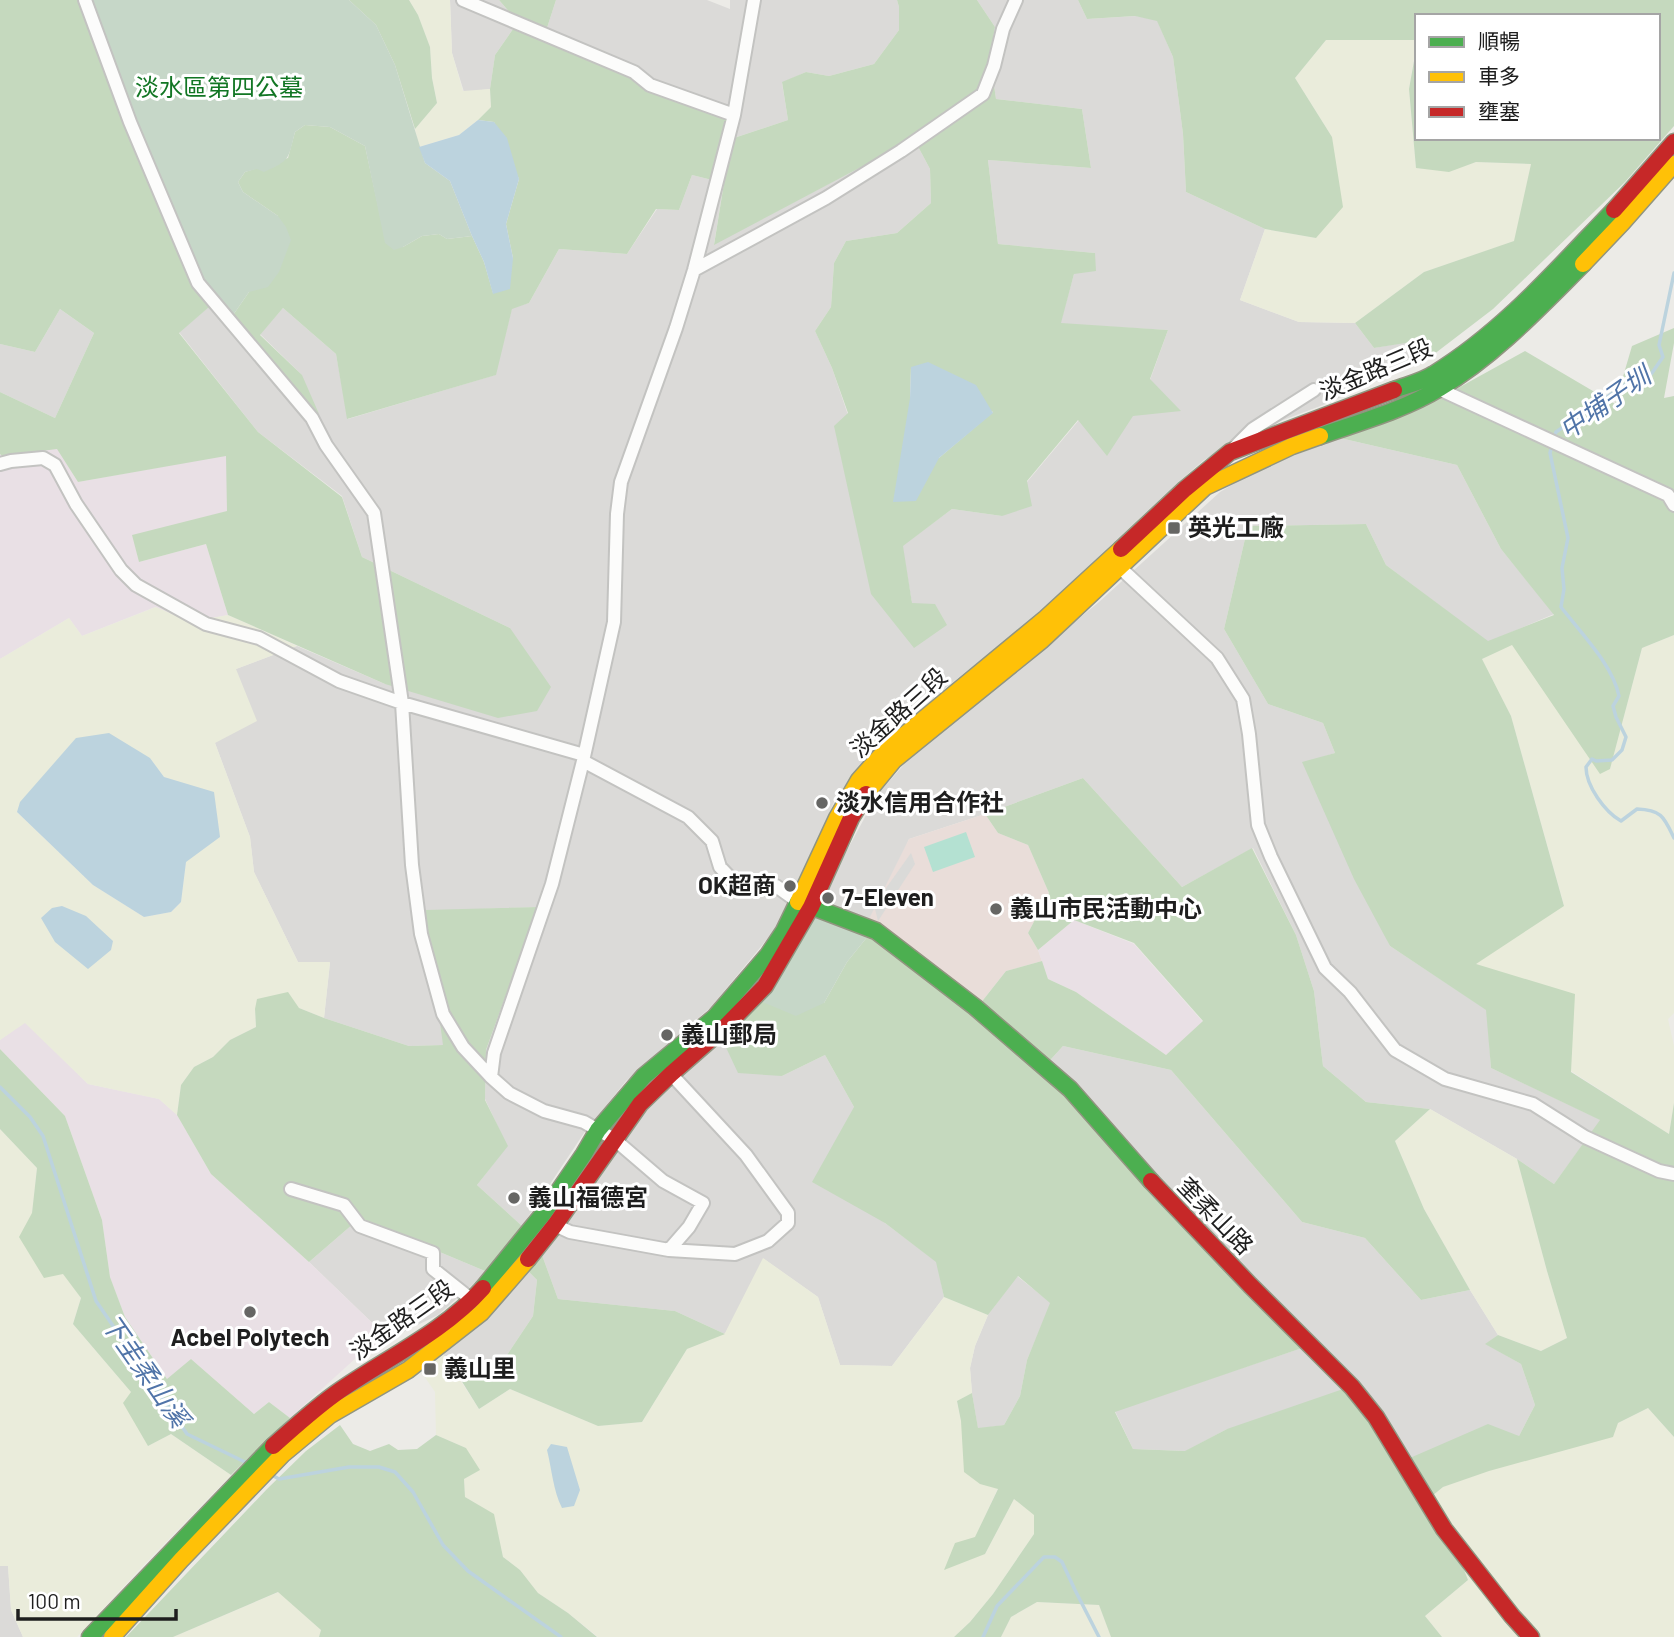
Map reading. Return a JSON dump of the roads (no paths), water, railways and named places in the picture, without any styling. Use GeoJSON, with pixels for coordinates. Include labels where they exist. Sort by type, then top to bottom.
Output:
{"type":"FeatureCollection","features":[{"type":"Feature","properties":{"kind":"main road","name":"淡金路三段"},"geometry":{"type":"LineString","coordinates":[[278,1450],[330,1415],[408,1370],[481,1313],[514,1276],[555,1225],[640,1104],[727,1025],[765,986],[792,942],[837,818],[859,780],[884,752],[1046,618],[1116,564],[1205,486],[1292,446],[1404,406],[1436,382],[1531,295],[1625,198],[1674,142]]}},
{"type":"Feature","properties":{"kind":"main road","name":"淡金路三段"},"geometry":{"type":"LineString","coordinates":[[1116,564],[1185,489],[1230,452],[1469,369],[1496,348],[1589,258],[1674,164]]}},
{"type":"Feature","properties":{"kind":"main road","name":"淡金路三段"},"geometry":{"type":"LineString","coordinates":[[278,1450],[312,1411],[432,1333],[472,1300],[543,1214],[598,1129],[644,1076],[715,1017],[768,955],[804,904]]}},
{"type":"Feature","properties":{"kind":"main road","name":"奎柔山路"},"geometry":{"type":"LineString","coordinates":[[804,904],[876,931],[975,1007],[1070,1089],[1150,1180],[1352,1387],[1376,1417],[1444,1529],[1511,1616],[1531,1637]]}},
{"type":"Feature","properties":{"kind":"main road"},"geometry":{"type":"LineString","coordinates":[[90,1637],[278,1450]]}},
{"type":"Feature","properties":{"kind":"main road"},"geometry":{"type":"LineString","coordinates":[[111,1637],[248,1480]]}},
{"type":"Feature","properties":{"kind":"street"},"geometry":{"type":"LineString","coordinates":[[85,0],[130,122],[198,283],[312,418],[326,445],[374,513],[402,703],[412,865],[421,934],[443,1014],[463,1047],[509,1093],[544,1111],[584,1122],[598,1129],[614,1139],[663,1181],[703,1203],[689,1227],[669,1250]]}},
{"type":"Feature","properties":{"kind":"street"},"geometry":{"type":"LineString","coordinates":[[463,0],[634,72],[650,85],[734,116]]}},
{"type":"Feature","properties":{"kind":"street"},"geometry":{"type":"LineString","coordinates":[[491,1077],[494,1053],[552,884],[614,622],[617,514],[621,482],[694,270],[734,116],[754,0]]}},
{"type":"Feature","properties":{"kind":"street"},"geometry":{"type":"LineString","coordinates":[[694,270],[826,198],[901,151],[983,94],[994,66],[1003,29],[1016,0]]}},
{"type":"Feature","properties":{"kind":"street"},"geometry":{"type":"LineString","coordinates":[[1436,382],[1668,495],[1674,505]]}},
{"type":"Feature","properties":{"kind":"street"},"geometry":{"type":"LineString","coordinates":[[1205,486],[1230,452],[1253,429],[1314,390]]}},
{"type":"Feature","properties":{"kind":"street"},"geometry":{"type":"LineString","coordinates":[[0,464],[43,458],[55,465],[76,503],[121,570],[136,584],[206,624],[259,638],[339,681],[583,758],[688,817],[712,841],[720,867],[736,884],[776,886],[804,904]]}},
{"type":"Feature","properties":{"kind":"street"},"geometry":{"type":"LineString","coordinates":[[1116,564],[1217,658],[1243,699],[1258,825],[1271,857],[1325,968],[1350,992],[1395,1049],[1445,1079],[1533,1104],[1585,1137],[1659,1171],[1674,1174]]}},
{"type":"Feature","properties":{"kind":"street"},"geometry":{"type":"LineString","coordinates":[[555,1225],[570,1232],[669,1250],[735,1254],[768,1241],[788,1223],[788,1213],[746,1155],[671,1074]]}},
{"type":"Feature","properties":{"kind":"street"},"geometry":{"type":"LineString","coordinates":[[290,1189],[344,1205],[360,1226],[433,1253],[433,1269],[472,1300]]}},
{"type":"Feature","properties":{"kind":"water"},"geometry":{"type":"Polygon","coordinates":[[[478,120],[494,122],[507,138],[519,179],[506,224],[513,258],[510,289],[493,294],[484,262],[450,181],[425,163],[419,147],[459,135],[478,120]]]}},
{"type":"Feature","properties":{"kind":"water"},"geometry":{"type":"Polygon","coordinates":[[[928,362],[976,385],[993,413],[939,458],[916,501],[893,502],[910,398],[911,367],[928,362]]]}},
{"type":"Feature","properties":{"kind":"water"},"geometry":{"type":"Polygon","coordinates":[[[109,733],[150,758],[164,777],[214,792],[220,837],[186,862],[181,902],[171,912],[144,917],[93,885],[17,812],[20,802],[76,738],[109,733]]]}},
{"type":"Feature","properties":{"kind":"water"},"geometry":{"type":"Polygon","coordinates":[[[62,906],[86,916],[113,941],[111,950],[88,969],[55,942],[41,918],[52,908],[62,906]]]}},
{"type":"Feature","properties":{"kind":"water"},"geometry":{"type":"Polygon","coordinates":[[[551,1444],[567,1447],[580,1490],[574,1506],[562,1508],[559,1501],[547,1450],[551,1444]]]}},
{"type":"Feature","properties":{"kind":"waterway","name":"中埔子圳"},"geometry":{"type":"LineString","coordinates":[[1554,437],[1556,432],[1626,384],[1647,380],[1663,357],[1659,345],[1674,273]]}},
{"type":"Feature","properties":{"kind":"waterway","name":"中埔子圳"},"geometry":{"type":"LineString","coordinates":[[1552,445],[1550,453],[1568,538],[1562,568],[1564,589],[1561,607],[1595,649],[1616,684],[1619,696],[1613,706],[1626,737],[1622,750],[1612,760],[1592,759],[1586,767],[1589,782],[1603,805],[1621,821],[1637,809],[1652,811],[1661,816],[1674,838]]}},
{"type":"Feature","properties":{"kind":"waterway","name":"下圭柔山溪"},"geometry":{"type":"LineString","coordinates":[[0,1087],[30,1117],[43,1136],[96,1301],[187,1434],[247,1463]]}},
{"type":"Feature","properties":{"kind":"waterway","name":"下圭柔山溪"},"geometry":{"type":"LineString","coordinates":[[270,1474],[279,1479],[349,1467],[379,1467],[395,1472],[413,1492],[443,1545],[468,1571],[561,1637]]}},
{"type":"Feature","properties":{"kind":"waterway","name":"下圭柔山溪"},"geometry":{"type":"LineString","coordinates":[[983,1637],[997,1606],[1044,1557],[1055,1557],[1062,1562],[1099,1637]]}},
{"type":"Feature","properties":{"kind":"place","name":"英光工廠"},"geometry":{"type":"Point","coordinates":[1174,528]}},
{"type":"Feature","properties":{"kind":"place","name":"淡水信用合作社"},"geometry":{"type":"Point","coordinates":[822,803]}},
{"type":"Feature","properties":{"kind":"place","name":"OK超商"},"geometry":{"type":"Point","coordinates":[790,886]}},
{"type":"Feature","properties":{"kind":"place","name":"7-Eleven"},"geometry":{"type":"Point","coordinates":[828,898]}},
{"type":"Feature","properties":{"kind":"place","name":"義山市民活動中心"},"geometry":{"type":"Point","coordinates":[996,909]}},
{"type":"Feature","properties":{"kind":"place","name":"義山郵局"},"geometry":{"type":"Point","coordinates":[667,1035]}},
{"type":"Feature","properties":{"kind":"place","name":"義山福德宮"},"geometry":{"type":"Point","coordinates":[514,1198]}},
{"type":"Feature","properties":{"kind":"place","name":"Acbel Polytech"},"geometry":{"type":"Point","coordinates":[250,1312]}},
{"type":"Feature","properties":{"kind":"place","name":"義山里"},"geometry":{"type":"Point","coordinates":[430,1369]}},
{"type":"Feature","properties":{"kind":"park label","name":"淡水區第四公墓"},"geometry":{"type":"Point","coordinates":[219,88]}}]}
